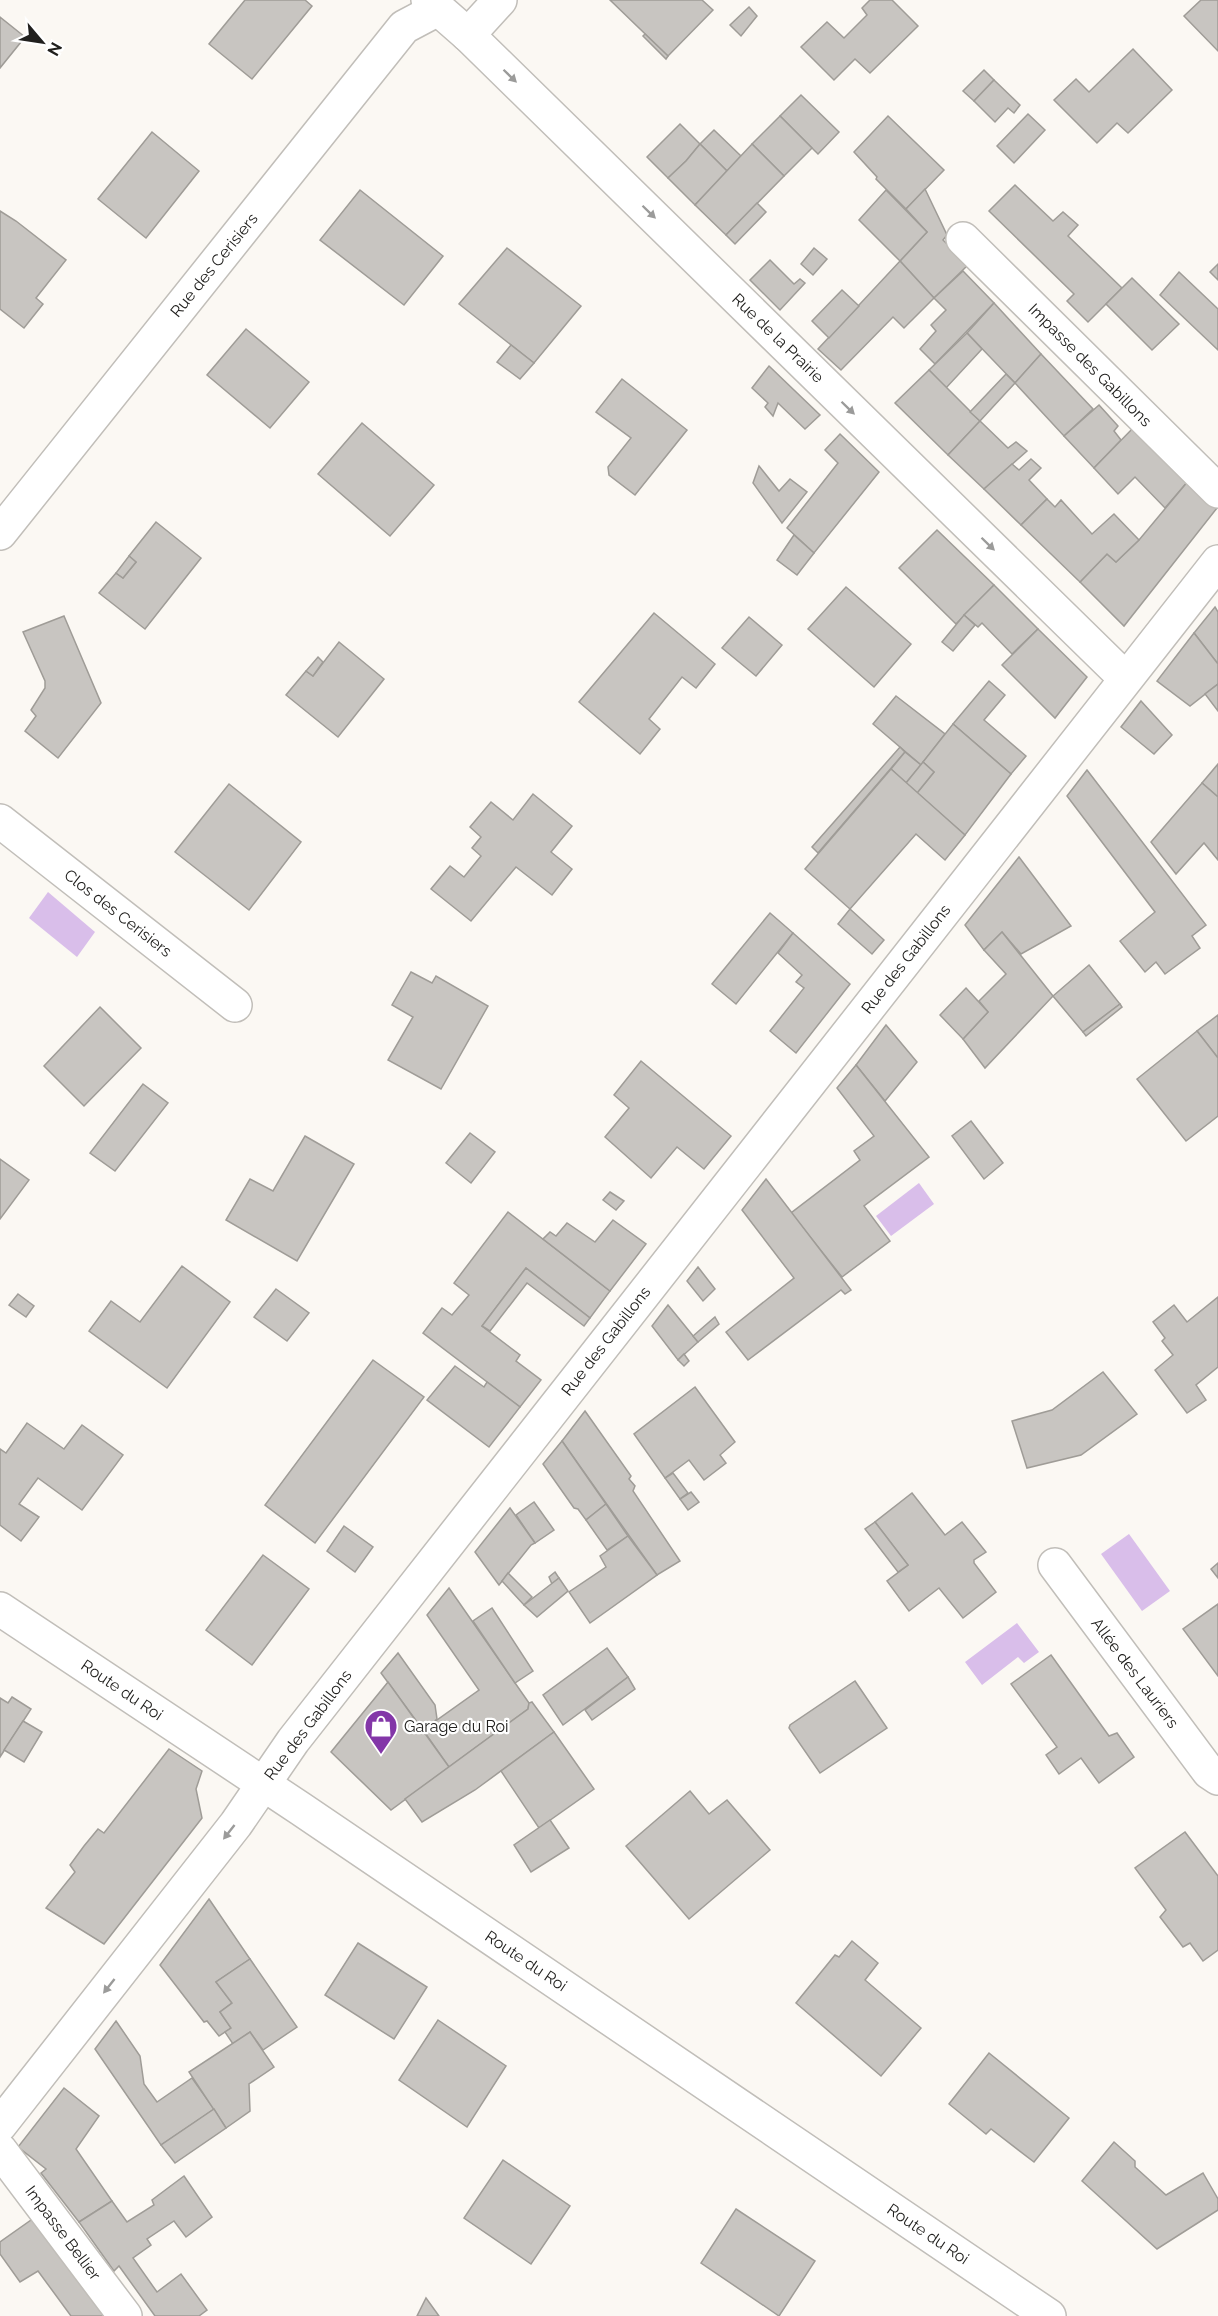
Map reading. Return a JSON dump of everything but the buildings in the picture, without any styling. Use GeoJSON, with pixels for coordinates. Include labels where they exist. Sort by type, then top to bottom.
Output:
{"type":"FeatureCollection","features":[{"type":"Feature","properties":{"kind":"street"},"geometry":{"type":"LineString","coordinates":[[468,35],[500,0]]}},
{"type":"Feature","properties":{"kind":"street","name":"Rue de la Prairie"},"geometry":{"type":"LineString","coordinates":[[433,5],[468,35],[1125,678]]}},
{"type":"Feature","properties":{"kind":"street","name":"Rue des Cerisiers"},"geometry":{"type":"LineString","coordinates":[[0,533],[404,27],[433,5]]}},
{"type":"Feature","properties":{"kind":"street","name":"Impasse des Gabillons"},"geometry":{"type":"LineString","coordinates":[[963,239],[1218,491]]}},
{"type":"Feature","properties":{"kind":"street","name":"Rue des Gabillons"},"geometry":{"type":"LineString","coordinates":[[0,2125],[236,1824],[293,1741],[1218,562]]}},
{"type":"Feature","properties":{"kind":"street","name":"Clos des Cerisiers"},"geometry":{"type":"LineString","coordinates":[[0,821],[236,1005]]}},
{"type":"Feature","properties":{"kind":"street","name":"Allée des Lauriers"},"geometry":{"type":"LineString","coordinates":[[1055,1565],[1209,1772],[1218,1778]]}},
{"type":"Feature","properties":{"kind":"street","name":"Route du Roi"},"geometry":{"type":"LineString","coordinates":[[0,1609],[1050,2316]]}},
{"type":"Feature","properties":{"kind":"street","name":"Impasse Bellier"},"geometry":{"type":"LineString","coordinates":[[0,2150],[125,2316]]}},
{"type":"Feature","properties":{"kind":"shaded area"},"geometry":{"type":"Polygon","coordinates":[[[48,892],[95,932],[77,957],[29,918],[48,892]]]}},
{"type":"Feature","properties":{"kind":"shaded area"},"geometry":{"type":"Polygon","coordinates":[[[919,1183],[934,1204],[891,1236],[876,1216],[919,1183]]]}},
{"type":"Feature","properties":{"kind":"shaded area"},"geometry":{"type":"Polygon","coordinates":[[[1129,1534],[1170,1591],[1142,1611],[1101,1554],[1129,1534]]]}},
{"type":"Feature","properties":{"kind":"shaded area"},"geometry":{"type":"Polygon","coordinates":[[[1017,1623],[1039,1652],[1024,1663],[1018,1657],[982,1685],[965,1662],[1017,1623]]]}},
{"type":"Feature","properties":{"kind":"place","name":"Garage du Roi"},"geometry":{"type":"Point","coordinates":[381,1755]}}]}
